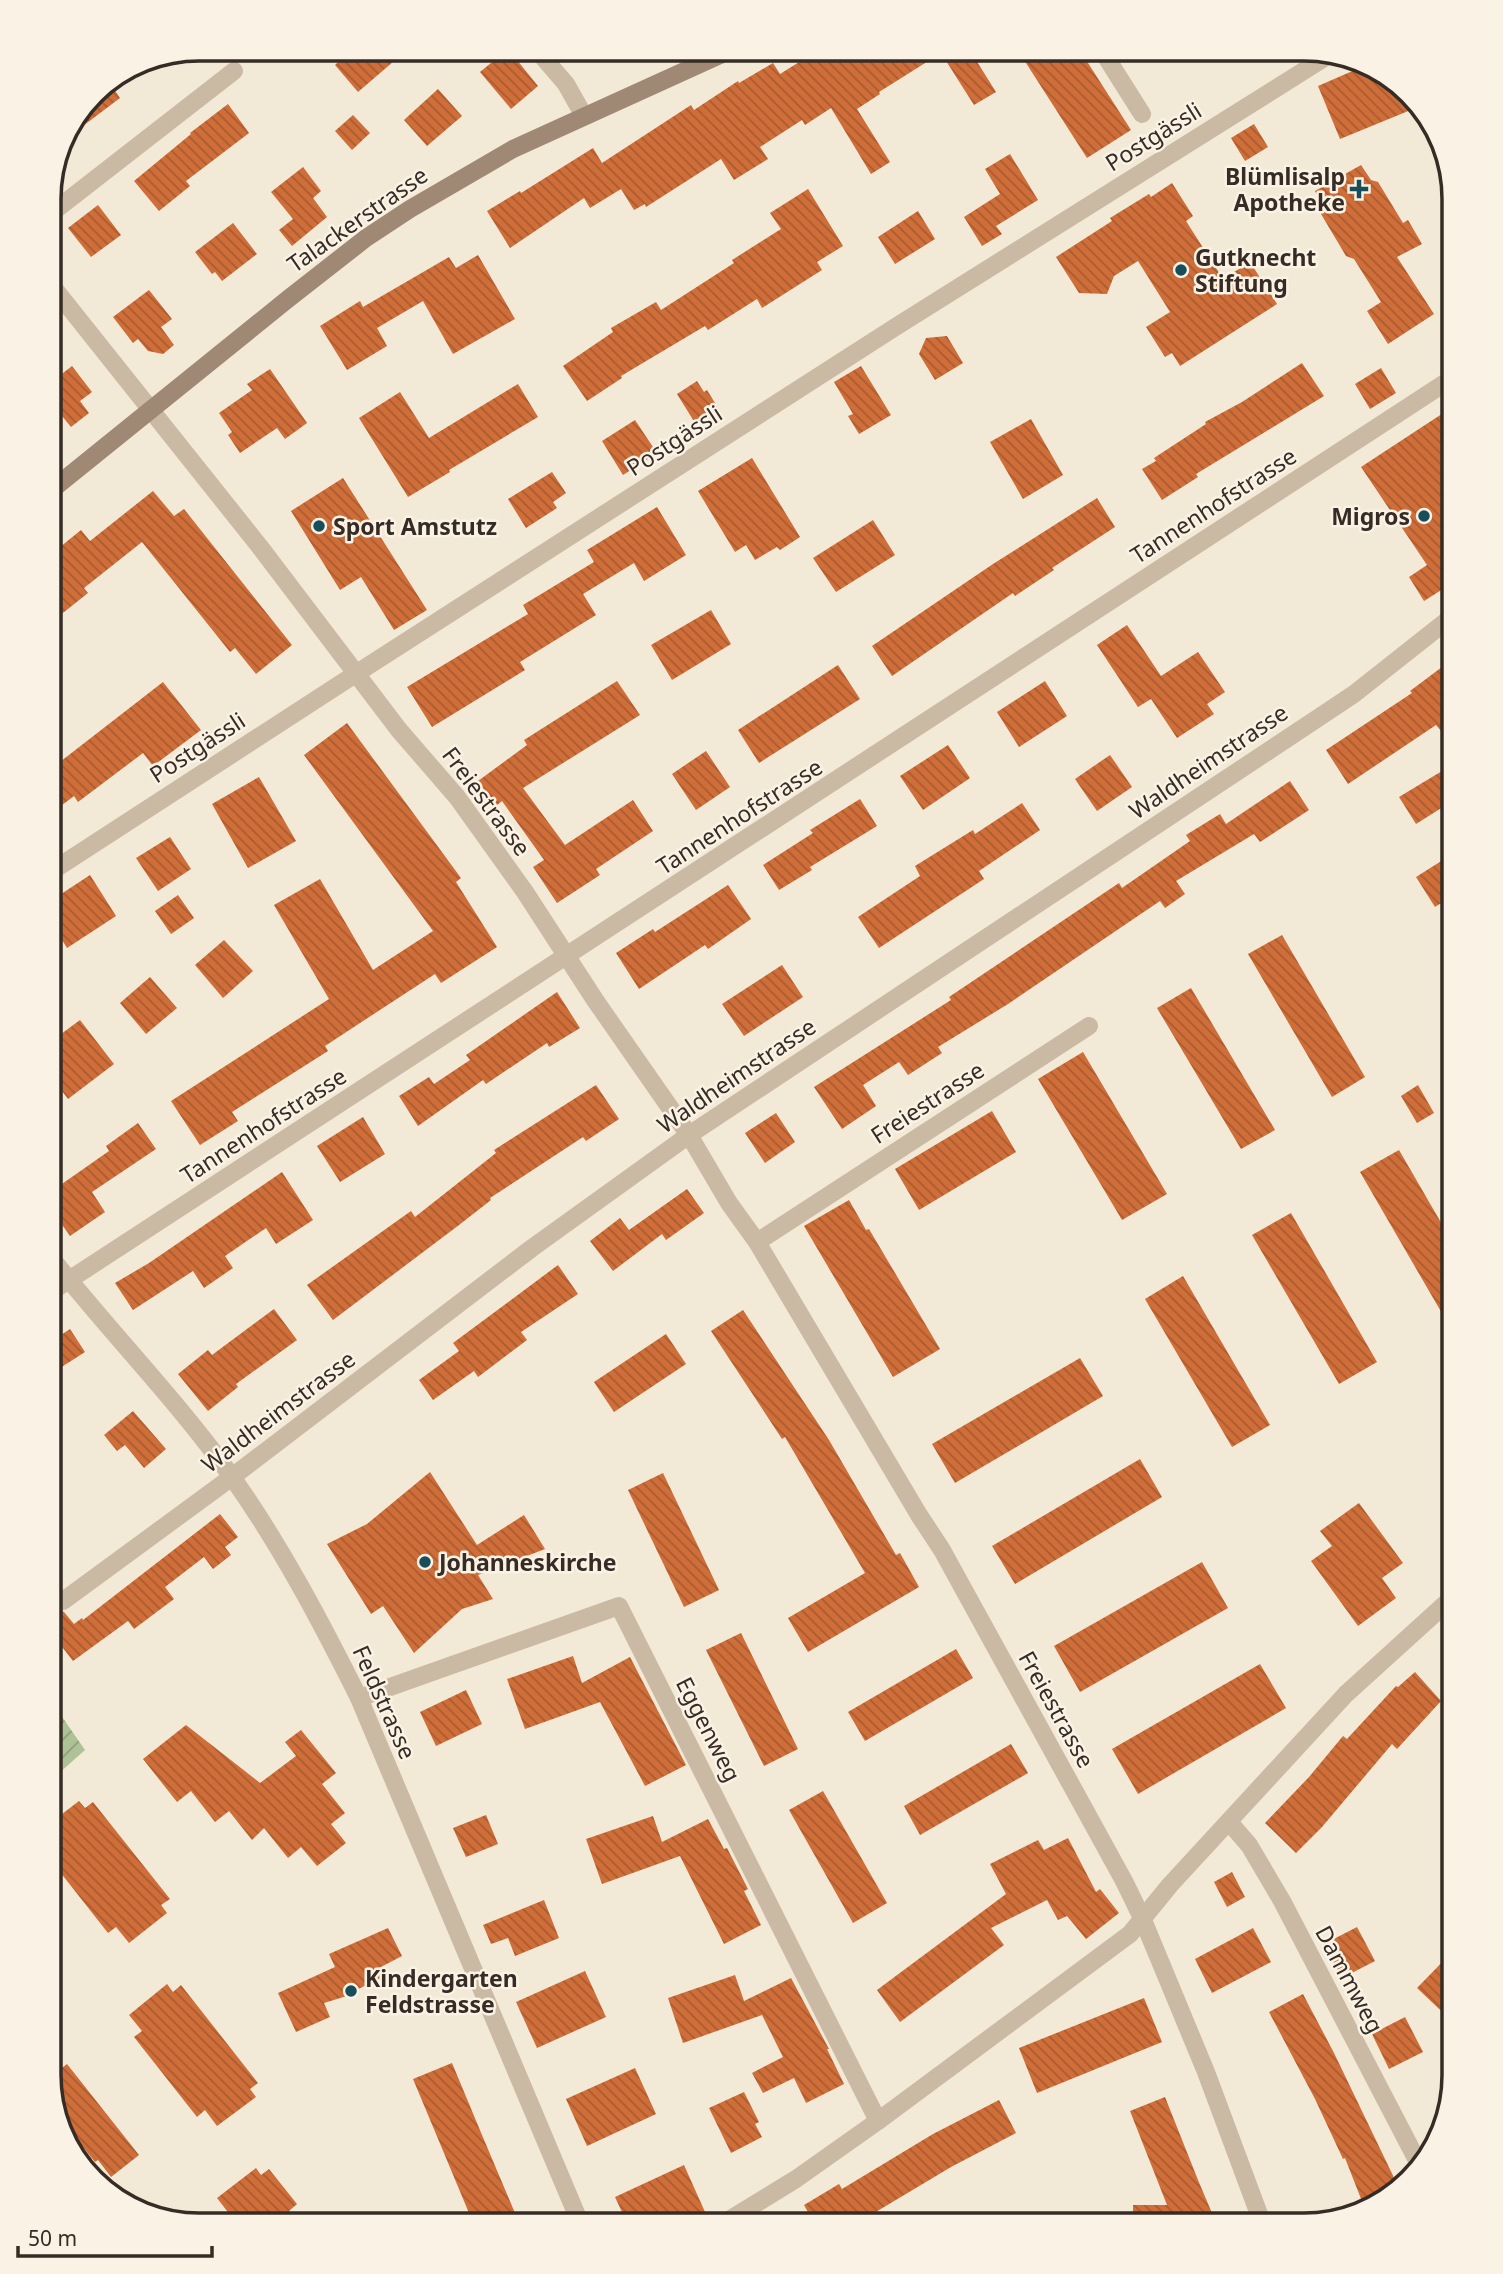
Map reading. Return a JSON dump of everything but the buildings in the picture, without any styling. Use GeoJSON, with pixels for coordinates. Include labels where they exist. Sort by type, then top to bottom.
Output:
{"type":"FeatureCollection","features":[{"type":"Feature","properties":{"kind":"main road","name":"Talackerstrasse"},"geometry":{"type":"LineString","coordinates":[[62,482],[366,238],[460,178],[513,149],[704,62]]}},
{"type":"Feature","properties":{"kind":"street"},"geometry":{"type":"LineString","coordinates":[[547,62],[566,85],[584,116]]}},
{"type":"Feature","properties":{"kind":"street"},"geometry":{"type":"LineString","coordinates":[[1109,62],[1142,114]]}},
{"type":"Feature","properties":{"kind":"street","name":"Postgässli"},"geometry":{"type":"LineString","coordinates":[[62,865],[885,334],[1317,62]]}},
{"type":"Feature","properties":{"kind":"street"},"geometry":{"type":"LineString","coordinates":[[62,205],[234,71]]}},
{"type":"Feature","properties":{"kind":"street","name":"Freiestrasse"},"geometry":{"type":"LineString","coordinates":[[62,298],[400,730],[457,797],[689,1135],[729,1203],[757,1242],[912,1504],[943,1550],[1118,1870],[1143,1920],[1206,2072],[1259,2213]]}},
{"type":"Feature","properties":{"kind":"street","name":"Tannenhofstrasse"},"geometry":{"type":"LineString","coordinates":[[61,1285],[1442,385]]}},
{"type":"Feature","properties":{"kind":"street","name":"Waldheimstrasse"},"geometry":{"type":"LineString","coordinates":[[63,1601],[232,1477],[532,1248],[689,1135],[1322,715],[1442,624]]}},
{"type":"Feature","properties":{"kind":"street","name":"Freiestrasse"},"geometry":{"type":"LineString","coordinates":[[757,1242],[1089,1026]]}},
{"type":"Feature","properties":{"kind":"street","name":"Feldstrasse"},"geometry":{"type":"LineString","coordinates":[[61,1271],[141,1363],[232,1477],[287,1563],[325,1630],[359,1698],[576,2212]]}},
{"type":"Feature","properties":{"kind":"street","name":"Eggenweg"},"geometry":{"type":"LineString","coordinates":[[359,1698],[619,1606],[878,2121]]}},
{"type":"Feature","properties":{"kind":"street"},"geometry":{"type":"LineString","coordinates":[[741,2212],[796,2179],[878,2121],[1130,1934],[1170,1885],[1346,1694],[1442,1607]]}},
{"type":"Feature","properties":{"kind":"street","name":"Dammweg"},"geometry":{"type":"LineString","coordinates":[[1228,1822],[1249,1845],[1282,1901],[1415,2156]]}},
{"type":"Feature","properties":{"kind":"green space"},"geometry":{"type":"Polygon","coordinates":[[[61,1716],[85,1750],[61,1771],[61,1716]]]}},
{"type":"Feature","properties":{"kind":"place","name":"Blümlisalp Apotheke"},"geometry":{"type":"Point","coordinates":[1359,189]}},
{"type":"Feature","properties":{"kind":"place","name":"Gutknecht Stiftung"},"geometry":{"type":"Point","coordinates":[1181,270]}},
{"type":"Feature","properties":{"kind":"place","name":"Migros"},"geometry":{"type":"Point","coordinates":[1424,516]}},
{"type":"Feature","properties":{"kind":"place","name":"Sport Amstutz"},"geometry":{"type":"Point","coordinates":[319,526]}},
{"type":"Feature","properties":{"kind":"place","name":"Johanneskirche"},"geometry":{"type":"Point","coordinates":[425,1562]}},
{"type":"Feature","properties":{"kind":"place","name":"Kindergarten Feldstrasse"},"geometry":{"type":"Point","coordinates":[351,1991]}}]}
